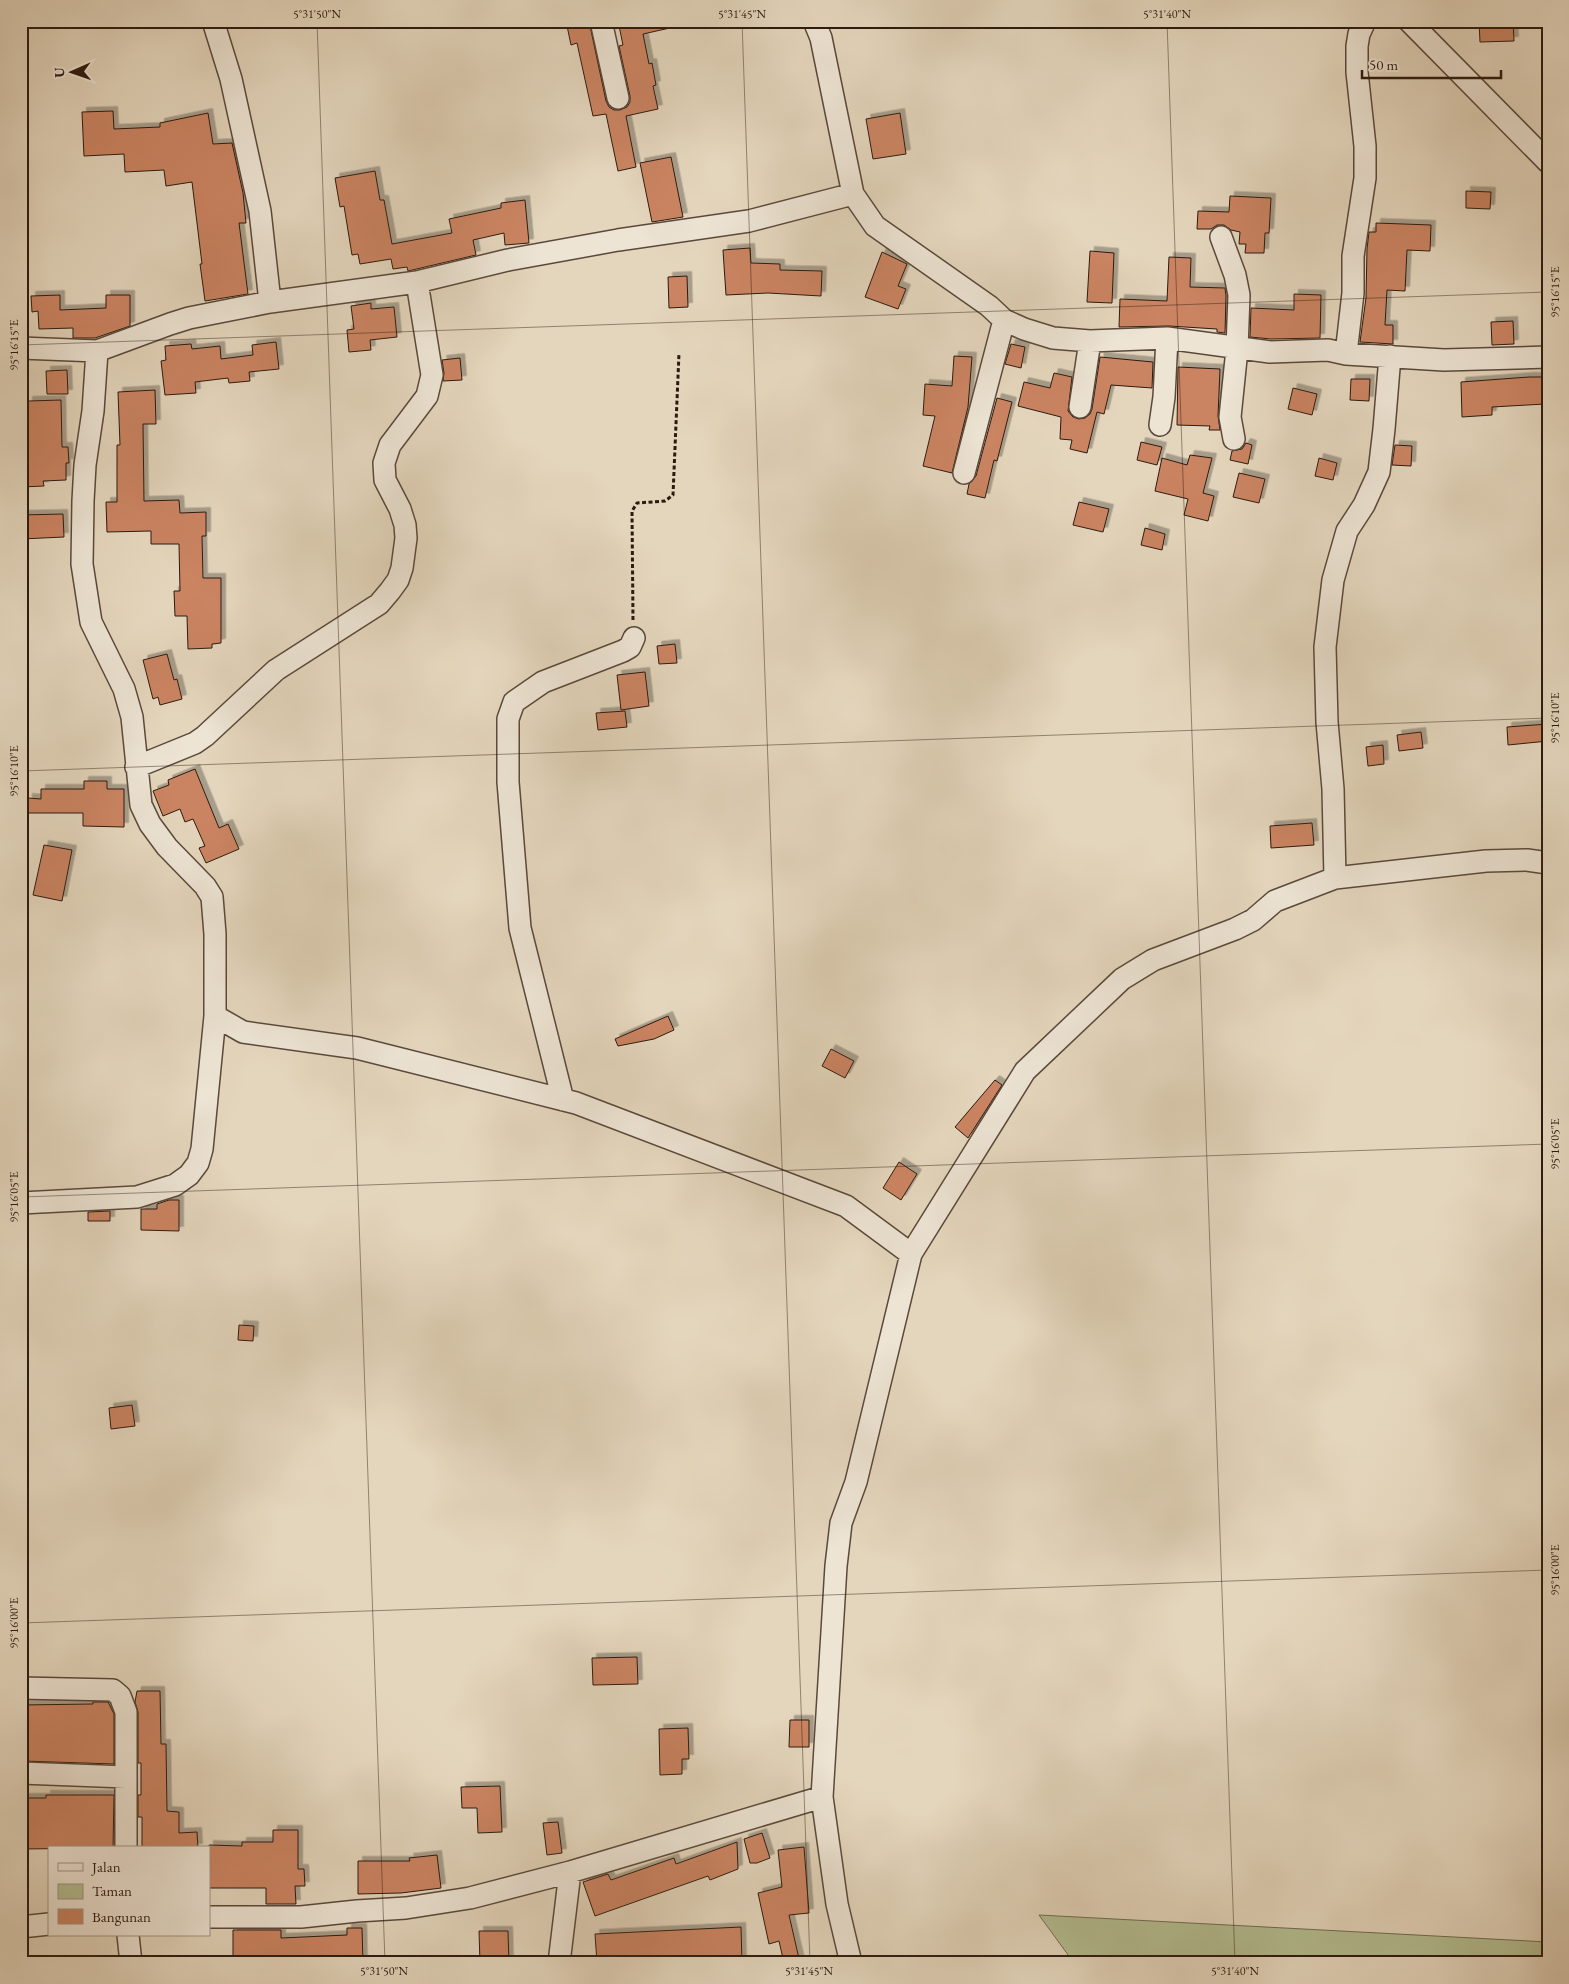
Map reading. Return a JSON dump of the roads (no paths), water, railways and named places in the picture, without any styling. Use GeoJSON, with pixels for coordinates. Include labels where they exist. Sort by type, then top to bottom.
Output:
{"type":"FeatureCollection","features":[{"type":"Feature","properties":{"kind":"street"},"geometry":{"type":"LineString","coordinates":[[213,21],[232,79],[260,211],[270,302]]}},
{"type":"Feature","properties":{"kind":"street"},"geometry":{"type":"LineString","coordinates":[[601,21],[618,98]]}},
{"type":"Feature","properties":{"kind":"street"},"geometry":{"type":"LineString","coordinates":[[814,21],[821,38],[853,194],[875,226],[989,306],[1004,320],[1052,338],[1090,341],[1167,338],[1270,352],[1328,350],[1346,354],[1444,360],[1548,357]]}},
{"type":"Feature","properties":{"kind":"street"},"geometry":{"type":"LineString","coordinates":[[1346,354],[1353,293],[1353,256],[1365,178],[1365,146],[1357,72],[1357,46],[1359,34],[1365,21]]}},
{"type":"Feature","properties":{"kind":"street"},"geometry":{"type":"LineString","coordinates":[[1409,21],[1548,162]]}},
{"type":"Feature","properties":{"kind":"street"},"geometry":{"type":"LineString","coordinates":[[21,348],[97,351],[170,324],[270,302],[417,282],[518,258],[618,240],[749,221],[853,194]]}},
{"type":"Feature","properties":{"kind":"street"},"geometry":{"type":"LineString","coordinates":[[1221,238],[1235,275],[1239,295],[1237,348],[1230,418],[1234,439]]}},
{"type":"Feature","properties":{"kind":"street"},"geometry":{"type":"LineString","coordinates":[[136,767],[195,743],[205,736],[276,670],[379,604],[398,580],[405,551],[405,525],[385,480],[384,463],[390,445],[427,396],[430,386],[432,375],[417,282]]}},
{"type":"Feature","properties":{"kind":"street"},"geometry":{"type":"LineString","coordinates":[[964,473],[1004,320]]}},
{"type":"Feature","properties":{"kind":"street"},"geometry":{"type":"LineString","coordinates":[[1160,425],[1164,397],[1167,338]]}},
{"type":"Feature","properties":{"kind":"street"},"geometry":{"type":"LineString","coordinates":[[1080,407],[1090,341]]}},
{"type":"Feature","properties":{"kind":"street"},"geometry":{"type":"LineString","coordinates":[[21,1203],[137,1197],[176,1185],[189,1175],[198,1163],[202,1149],[215,1016],[216,943],[212,897],[205,886],[167,847],[150,824],[141,805],[132,718],[124,689],[91,622],[82,564],[86,465],[93,411],[97,351]]}},
{"type":"Feature","properties":{"kind":"street"},"geometry":{"type":"LineString","coordinates":[[1335,878],[1333,789],[1327,722],[1325,647],[1332,589],[1347,530],[1364,505],[1379,472],[1390,356]]}},
{"type":"Feature","properties":{"kind":"street"},"geometry":{"type":"LineString","coordinates":[[563,1100],[520,928],[508,782],[508,719],[514,702],[543,682],[623,651],[630,647],[634,638]]}},
{"type":"Feature","properties":{"kind":"street"},"geometry":{"type":"LineString","coordinates":[[851,1963],[837,1904],[822,1796],[836,1566],[841,1522],[856,1482],[911,1254],[1025,1071],[1122,979],[1153,960],[1235,929],[1253,920],[1275,901],[1335,878],[1486,861],[1527,860],[1548,863]]}},
{"type":"Feature","properties":{"kind":"street"},"geometry":{"type":"LineString","coordinates":[[215,1016],[243,1032],[356,1048],[576,1103],[846,1206],[911,1254]]}},
{"type":"Feature","properties":{"kind":"street"},"geometry":{"type":"LineString","coordinates":[[21,1688],[113,1690],[120,1696],[126,1712],[126,1846]]}},
{"type":"Feature","properties":{"kind":"street"},"geometry":{"type":"LineString","coordinates":[[21,1774],[126,1777]]}},
{"type":"Feature","properties":{"kind":"street"},"geometry":{"type":"LineString","coordinates":[[210,1917],[302,1917],[357,1910],[406,1908],[470,1898],[570,1872],[822,1796]]}},
{"type":"Feature","properties":{"kind":"street"},"geometry":{"type":"LineString","coordinates":[[559,1963],[570,1872]]}},
{"type":"Feature","properties":{"kind":"street"},"geometry":{"type":"LineString","coordinates":[[21,1927],[48,1924]]}},
{"type":"Feature","properties":{"kind":"street"},"geometry":{"type":"LineString","coordinates":[[128,1936],[131,1963]]}}]}
